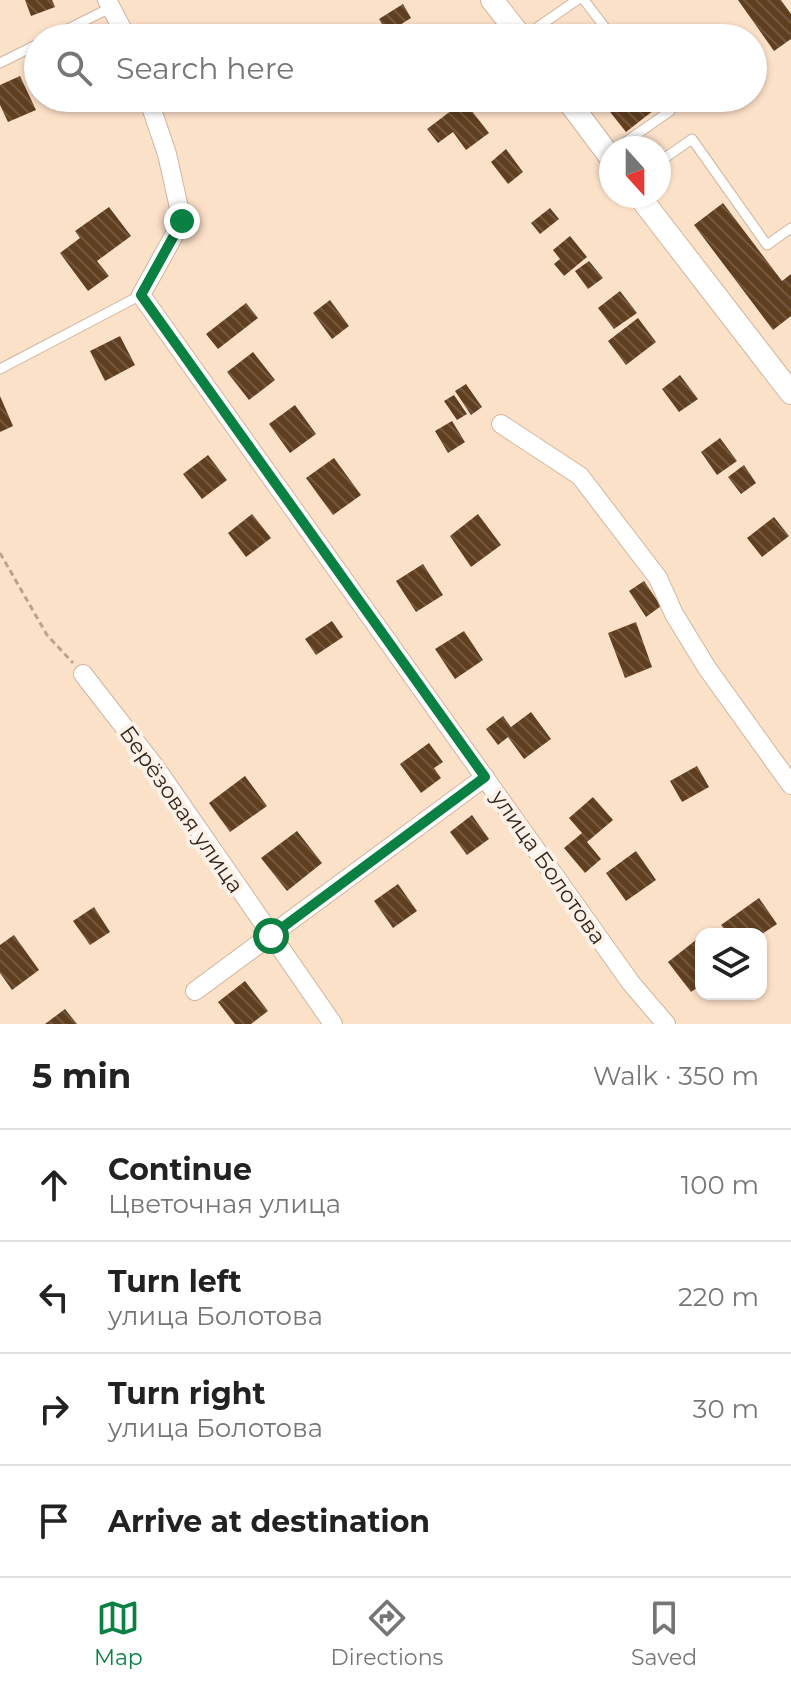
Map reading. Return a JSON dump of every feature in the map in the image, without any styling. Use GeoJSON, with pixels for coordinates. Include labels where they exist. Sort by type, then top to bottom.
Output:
{"type":"FeatureCollection","features":[{"type":"Feature","properties":{"kind":"street"},"geometry":{"type":"LineString","coordinates":[[493,0],[511,24]]}},
{"type":"Feature","properties":{"kind":"street"},"geometry":{"type":"LineString","coordinates":[[109,4],[120,24]]}},
{"type":"Feature","properties":{"kind":"street"},"geometry":{"type":"LineString","coordinates":[[141,295],[182,221],[167,154],[153,112]]}},
{"type":"Feature","properties":{"kind":"street"},"geometry":{"type":"LineString","coordinates":[[578,112],[599,137]]}},
{"type":"Feature","properties":{"kind":"street"},"geometry":{"type":"LineString","coordinates":[[648,208],[791,393]]}},
{"type":"Feature","properties":{"kind":"street","name":"улица Болотова"},"geometry":{"type":"LineString","coordinates":[[141,295],[631,983],[666,1024]]}},
{"type":"Feature","properties":{"kind":"street"},"geometry":{"type":"LineString","coordinates":[[501,424],[580,476],[658,578],[674,614],[707,668],[791,785]]}},
{"type":"Feature","properties":{"kind":"street","name":"Берёзовая улица"},"geometry":{"type":"LineString","coordinates":[[83,674],[156,768],[333,1024]]}},
{"type":"Feature","properties":{"kind":"street"},"geometry":{"type":"LineString","coordinates":[[195,991],[485,777]]}},
{"type":"Feature","properties":{"kind":"lane"},"geometry":{"type":"LineString","coordinates":[[542,24],[577,0]]}},
{"type":"Feature","properties":{"kind":"lane"},"geometry":{"type":"LineString","coordinates":[[584,0],[602,24]]}},
{"type":"Feature","properties":{"kind":"lane"},"geometry":{"type":"LineString","coordinates":[[74,24],[109,4]]}},
{"type":"Feature","properties":{"kind":"lane"},"geometry":{"type":"LineString","coordinates":[[0,63],[24,51]]}},
{"type":"Feature","properties":{"kind":"lane"},"geometry":{"type":"LineString","coordinates":[[635,136],[669,112]]}},
{"type":"Feature","properties":{"kind":"lane"},"geometry":{"type":"LineString","coordinates":[[671,154],[692,139],[767,245],[791,228]]}},
{"type":"Feature","properties":{"kind":"lane"},"geometry":{"type":"LineString","coordinates":[[0,369],[141,295]]}},
{"type":"Feature","properties":{"kind":"path"},"geometry":{"type":"LineString","coordinates":[[0,553],[47,635],[83,674]]}},
{"type":"Feature","properties":{"kind":"building"},"geometry":{"type":"Polygon","coordinates":[[[25,0],[52,0],[55,7],[31,16],[25,0]]]}},
{"type":"Feature","properties":{"kind":"building"},"geometry":{"type":"Polygon","coordinates":[[[738,0],[781,0],[791,14],[791,39],[774,51],[767,41],[767,24],[755,24],[738,0]]]}},
{"type":"Feature","properties":{"kind":"building"},"geometry":{"type":"Polygon","coordinates":[[[403,4],[411,18],[401,24],[382,24],[379,19],[403,4]]]}},
{"type":"Feature","properties":{"kind":"building"},"geometry":{"type":"Polygon","coordinates":[[[20,76],[24,84],[24,112],[31,112],[8,122],[0,105],[0,85],[20,76]]]}},
{"type":"Feature","properties":{"kind":"building"},"geometry":{"type":"Polygon","coordinates":[[[449,112],[473,112],[489,133],[466,150],[453,132],[438,143],[427,129],[449,112]]]}},
{"type":"Feature","properties":{"kind":"building"},"geometry":{"type":"Polygon","coordinates":[[[610,112],[651,112],[626,132],[610,112]]]}},
{"type":"Feature","properties":{"kind":"building"},"geometry":{"type":"Polygon","coordinates":[[[506,149],[523,172],[508,184],[491,162],[506,149]]]}},
{"type":"Feature","properties":{"kind":"building"},"geometry":{"type":"Polygon","coordinates":[[[723,203],[782,281],[791,274],[791,316],[773,330],[694,225],[723,203]]]}},
{"type":"Feature","properties":{"kind":"building"},"geometry":{"type":"Polygon","coordinates":[[[109,207],[131,236],[97,261],[109,276],[88,291],[60,253],[80,238],[75,231],[109,207]]]}},
{"type":"Feature","properties":{"kind":"building"},"geometry":{"type":"Polygon","coordinates":[[[550,208],[559,219],[540,234],[531,223],[550,208]]]}},
{"type":"Feature","properties":{"kind":"building"},"geometry":{"type":"Polygon","coordinates":[[[570,236],[587,257],[564,276],[554,264],[560,259],[553,250],[570,236]]]}},
{"type":"Feature","properties":{"kind":"building"},"geometry":{"type":"Polygon","coordinates":[[[589,261],[603,278],[588,289],[575,271],[589,261]]]}},
{"type":"Feature","properties":{"kind":"building"},"geometry":{"type":"Polygon","coordinates":[[[620,291],[637,313],[614,329],[598,308],[620,291]]]}},
{"type":"Feature","properties":{"kind":"building"},"geometry":{"type":"Polygon","coordinates":[[[330,300],[349,326],[332,339],[313,313],[330,300]]]}},
{"type":"Feature","properties":{"kind":"building"},"geometry":{"type":"Polygon","coordinates":[[[246,303],[258,318],[218,349],[206,334],[246,303]]]}},
{"type":"Feature","properties":{"kind":"building"},"geometry":{"type":"Polygon","coordinates":[[[638,318],[656,342],[626,365],[608,341],[638,318]]]}},
{"type":"Feature","properties":{"kind":"building"},"geometry":{"type":"Polygon","coordinates":[[[120,336],[135,365],[105,381],[90,351],[120,336]]]}},
{"type":"Feature","properties":{"kind":"building"},"geometry":{"type":"Polygon","coordinates":[[[253,352],[275,380],[249,400],[227,372],[253,352]]]}},
{"type":"Feature","properties":{"kind":"building"},"geometry":{"type":"Polygon","coordinates":[[[680,375],[698,399],[679,412],[662,389],[680,375]]]}},
{"type":"Feature","properties":{"kind":"building"},"geometry":{"type":"Polygon","coordinates":[[[466,384],[482,407],[471,415],[455,391],[466,384]]]}},
{"type":"Feature","properties":{"kind":"building"},"geometry":{"type":"Polygon","coordinates":[[[454,395],[467,414],[457,420],[444,401],[454,395]]]}},
{"type":"Feature","properties":{"kind":"building"},"geometry":{"type":"Polygon","coordinates":[[[0,396],[13,426],[0,432],[0,396]]]}},
{"type":"Feature","properties":{"kind":"building"},"geometry":{"type":"Polygon","coordinates":[[[295,405],[316,434],[290,453],[269,424],[295,405]]]}},
{"type":"Feature","properties":{"kind":"building"},"geometry":{"type":"Polygon","coordinates":[[[452,421],[465,442],[448,453],[435,431],[452,421]]]}},
{"type":"Feature","properties":{"kind":"building"},"geometry":{"type":"Polygon","coordinates":[[[720,438],[737,461],[717,475],[701,452],[720,438]]]}},
{"type":"Feature","properties":{"kind":"building"},"geometry":{"type":"Polygon","coordinates":[[[208,455],[227,480],[202,499],[183,474],[208,455]]]}},
{"type":"Feature","properties":{"kind":"building"},"geometry":{"type":"Polygon","coordinates":[[[334,458],[361,495],[333,515],[306,478],[334,458]]]}},
{"type":"Feature","properties":{"kind":"building"},"geometry":{"type":"Polygon","coordinates":[[[744,465],[756,483],[741,494],[728,477],[744,465]]]}},
{"type":"Feature","properties":{"kind":"building"},"geometry":{"type":"Polygon","coordinates":[[[252,514],[271,538],[246,557],[228,533],[252,514]]]}},
{"type":"Feature","properties":{"kind":"building"},"geometry":{"type":"Polygon","coordinates":[[[478,514],[501,545],[471,567],[450,536],[478,514]]]}},
{"type":"Feature","properties":{"kind":"building"},"geometry":{"type":"Polygon","coordinates":[[[774,517],[789,536],[762,557],[747,538],[774,517]]]}},
{"type":"Feature","properties":{"kind":"building"},"geometry":{"type":"Polygon","coordinates":[[[423,564],[443,595],[416,612],[396,581],[423,564]]]}},
{"type":"Feature","properties":{"kind":"building"},"geometry":{"type":"Polygon","coordinates":[[[644,581],[661,606],[646,617],[629,591],[644,581]]]}},
{"type":"Feature","properties":{"kind":"building"},"geometry":{"type":"Polygon","coordinates":[[[332,621],[343,637],[316,655],[305,639],[332,621]]]}},
{"type":"Feature","properties":{"kind":"building"},"geometry":{"type":"Polygon","coordinates":[[[636,622],[652,667],[625,678],[608,633],[636,622]]]}},
{"type":"Feature","properties":{"kind":"building"},"geometry":{"type":"Polygon","coordinates":[[[464,631],[483,660],[455,679],[435,649],[464,631]]]}},
{"type":"Feature","properties":{"kind":"building"},"geometry":{"type":"Polygon","coordinates":[[[531,712],[551,739],[524,759],[508,737],[498,745],[486,729],[503,716],[511,727],[531,712]]]}},
{"type":"Feature","properties":{"kind":"building"},"geometry":{"type":"Polygon","coordinates":[[[429,743],[443,762],[434,768],[441,778],[421,793],[400,764],[429,743]]]}},
{"type":"Feature","properties":{"kind":"building"},"geometry":{"type":"Polygon","coordinates":[[[697,766],[709,787],[682,802],[670,781],[697,766]]]}},
{"type":"Feature","properties":{"kind":"building"},"geometry":{"type":"Polygon","coordinates":[[[245,776],[267,806],[230,832],[209,803],[245,776]]]}},
{"type":"Feature","properties":{"kind":"building"},"geometry":{"type":"Polygon","coordinates":[[[593,797],[613,820],[587,842],[601,859],[585,873],[564,848],[582,833],[569,818],[593,797]]]}},
{"type":"Feature","properties":{"kind":"building"},"geometry":{"type":"Polygon","coordinates":[[[472,815],[489,839],[467,855],[450,832],[472,815]]]}},
{"type":"Feature","properties":{"kind":"building"},"geometry":{"type":"Polygon","coordinates":[[[297,831],[322,863],[287,891],[261,858],[297,831]]]}},
{"type":"Feature","properties":{"kind":"building"},"geometry":{"type":"Polygon","coordinates":[[[636,851],[656,880],[626,901],[606,873],[636,851]]]}},
{"type":"Feature","properties":{"kind":"building"},"geometry":{"type":"Polygon","coordinates":[[[398,884],[417,911],[393,928],[374,901],[398,884]]]}},
{"type":"Feature","properties":{"kind":"building"},"geometry":{"type":"Polygon","coordinates":[[[759,898],[777,924],[767,931],[767,928],[723,928],[721,925],[759,898]]]}},
{"type":"Feature","properties":{"kind":"building"},"geometry":{"type":"Polygon","coordinates":[[[94,907],[110,932],[90,945],[73,921],[94,907]]]}},
{"type":"Feature","properties":{"kind":"building"},"geometry":{"type":"Polygon","coordinates":[[[14,935],[39,970],[12,990],[0,973],[0,945],[14,935]]]}},
{"type":"Feature","properties":{"kind":"building"},"geometry":{"type":"Polygon","coordinates":[[[695,941],[695,989],[691,992],[668,962],[695,941]]]}},
{"type":"Feature","properties":{"kind":"building"},"geometry":{"type":"Polygon","coordinates":[[[245,981],[268,1011],[251,1024],[235,1024],[218,1002],[245,981]]]}},
{"type":"Feature","properties":{"kind":"building"},"geometry":{"type":"Polygon","coordinates":[[[65,1009],[77,1024],[45,1024],[65,1009]]]}},
{"type":"Feature","properties":{"kind":"route"},"geometry":{"type":"LineString","coordinates":[[182,221],[141,295],[485,777],[271,936]]}}]}
